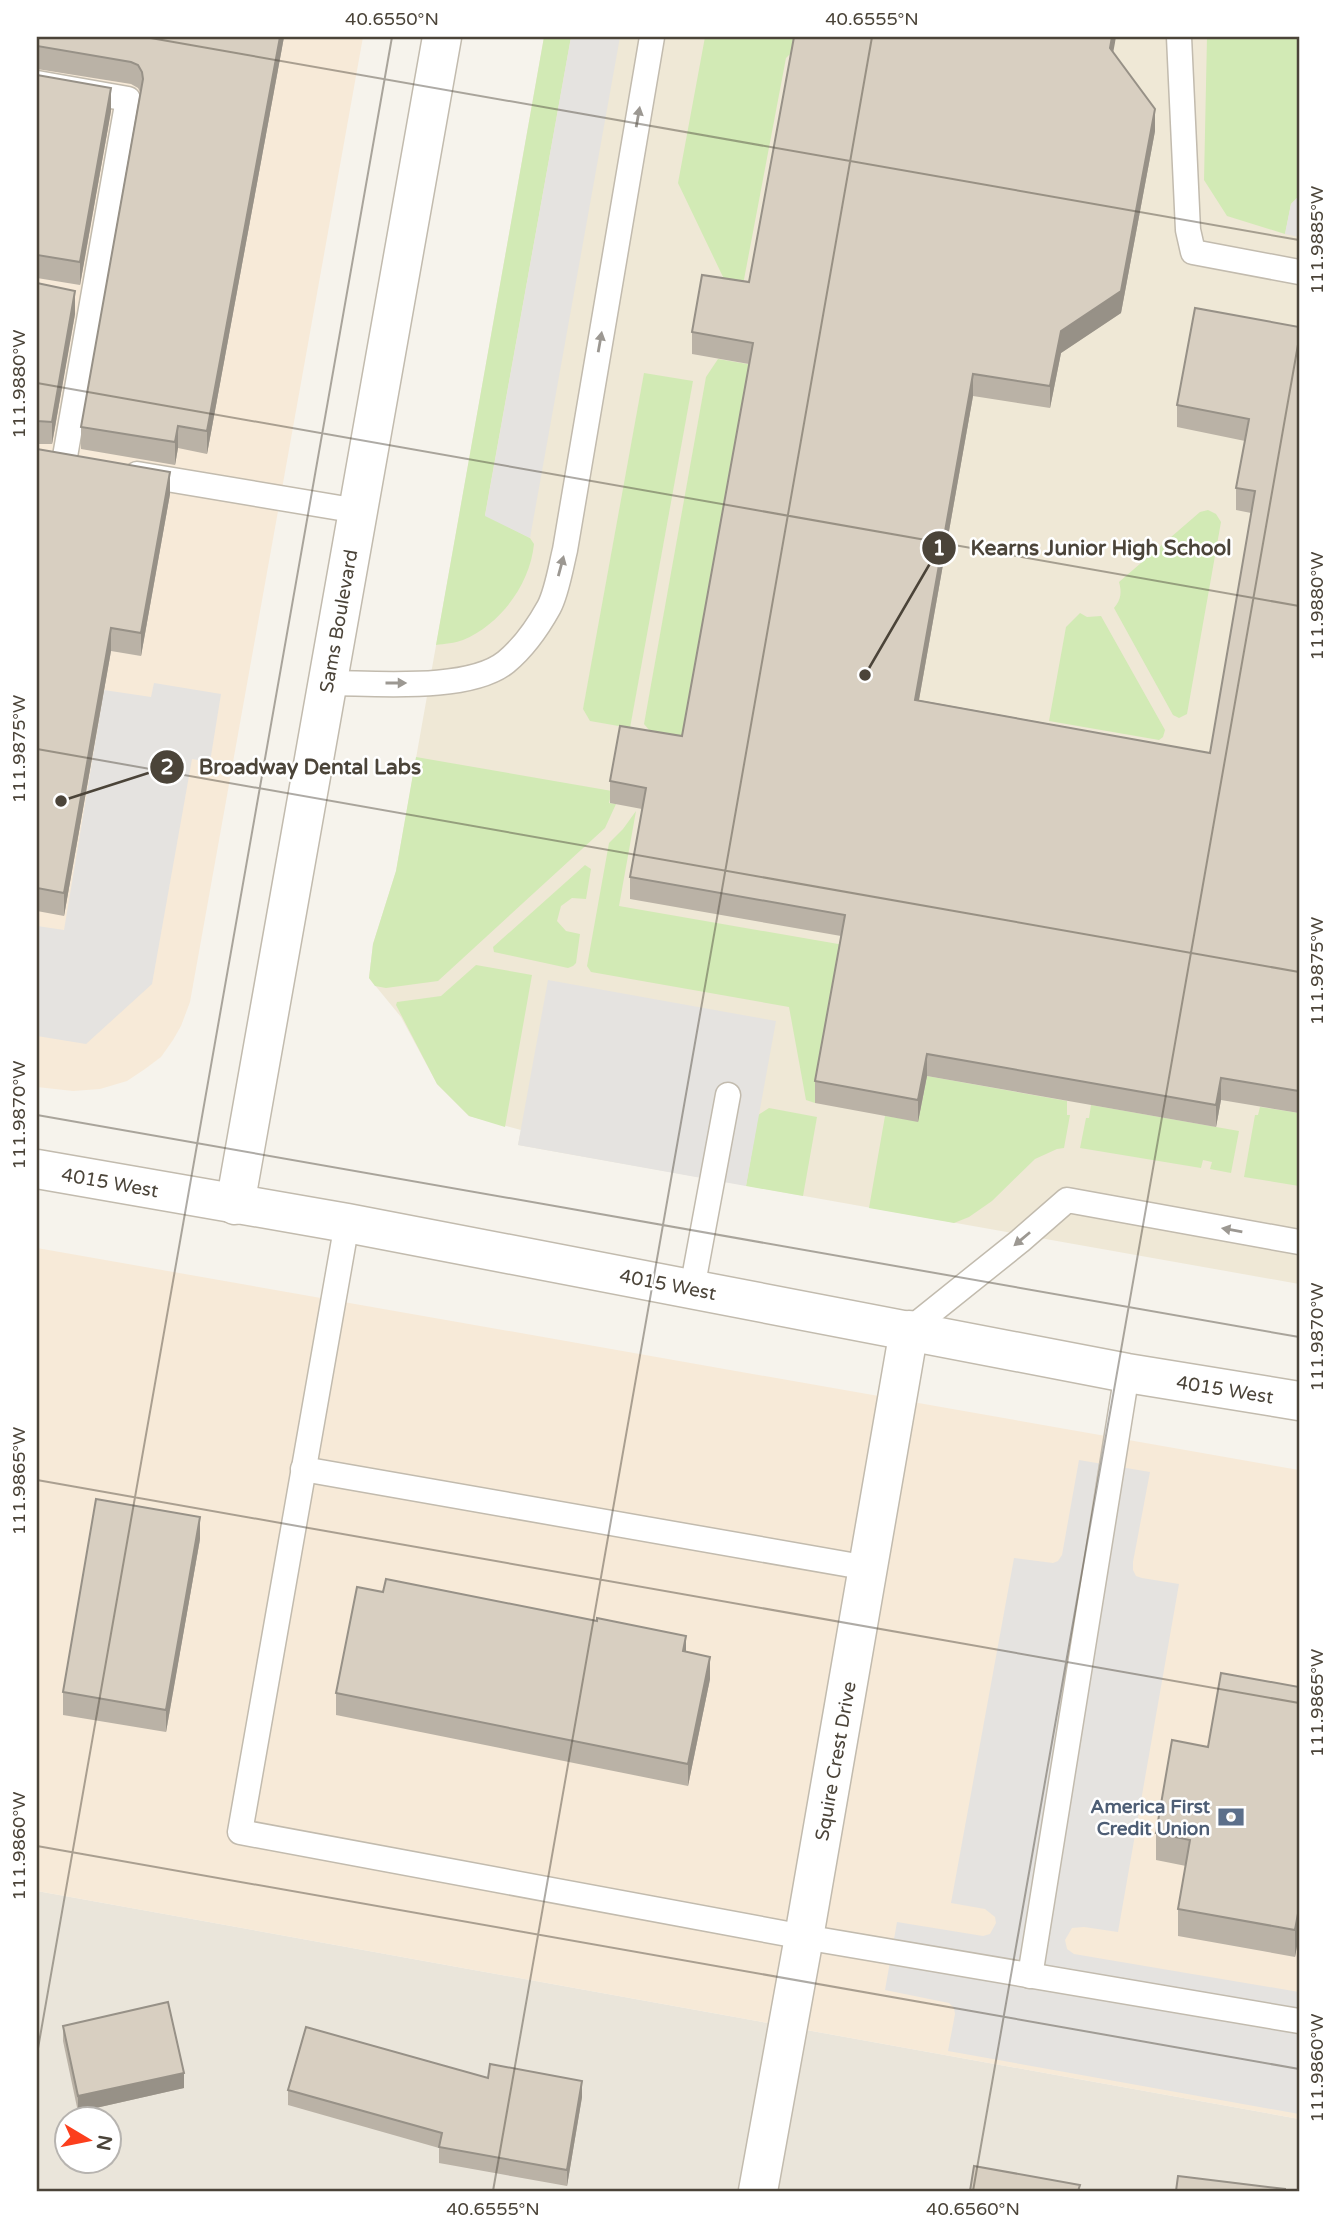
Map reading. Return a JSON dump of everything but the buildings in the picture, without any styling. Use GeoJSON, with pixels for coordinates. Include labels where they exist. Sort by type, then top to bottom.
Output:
{"type":"FeatureCollection","features":[{"type":"Feature","properties":{"kind":"street","name":"Sams Boulevard"},"geometry":{"type":"LineString","coordinates":[[235,1205],[442,37]]}},
{"type":"Feature","properties":{"kind":"street","name":"4015 West"},"geometry":{"type":"LineString","coordinates":[[37,1169],[346,1223],[1127,1373],[1299,1401]]}},
{"type":"Feature","properties":{"kind":"street","name":"Squire Crest Drive"},"geometry":{"type":"LineString","coordinates":[[758,2191],[909,1330]]}},
{"type":"Feature","properties":{"kind":"lane"},"geometry":{"type":"LineString","coordinates":[[327,682],[446,683],[478,675],[505,663],[520,648],[551,605],[565,550],[652,37]]}},
{"type":"Feature","properties":{"kind":"lane"},"geometry":{"type":"LineString","coordinates":[[1179,37],[1188,230],[1193,252],[1299,272]]}},
{"type":"Feature","properties":{"kind":"lane"},"geometry":{"type":"LineString","coordinates":[[37,83],[128,99],[81,300],[76,464],[37,457]]}},
{"type":"Feature","properties":{"kind":"lane"},"geometry":{"type":"LineString","coordinates":[[113,470],[358,511]]}},
{"type":"Feature","properties":{"kind":"lane"},"geometry":{"type":"LineString","coordinates":[[692,1289],[728,1095]]}},
{"type":"Feature","properties":{"kind":"lane"},"geometry":{"type":"LineString","coordinates":[[909,1330],[1067,1200],[1299,1242]]}},
{"type":"Feature","properties":{"kind":"lane"},"geometry":{"type":"LineString","coordinates":[[346,1223],[240,1832],[804,1937],[1299,2021]]}},
{"type":"Feature","properties":{"kind":"lane"},"geometry":{"type":"LineString","coordinates":[[1030,1976],[1127,1373]]}},
{"type":"Feature","properties":{"kind":"lane"},"geometry":{"type":"LineString","coordinates":[[303,1469],[868,1567]]}},
{"type":"Feature","properties":{"kind":"shaded area"},"geometry":{"type":"Polygon","coordinates":[[[37,37],[363,37],[190,1002],[181,1026],[161,1057],[127,1081],[100,1089],[73,1091],[37,1087],[37,37]]]}},
{"type":"Feature","properties":{"kind":"shaded area"},"geometry":{"type":"Polygon","coordinates":[[[544,37],[1299,37],[1299,1284],[518,1145],[521,1130],[469,1116],[437,1084],[401,1017],[369,978],[373,944],[396,871],[544,37]]]}},
{"type":"Feature","properties":{"kind":"shaded area"},"geometry":{"type":"Polygon","coordinates":[[[571,37],[620,37],[530,538],[485,516],[571,37]]]}},
{"type":"Feature","properties":{"kind":"shaded area"},"geometry":{"type":"Polygon","coordinates":[[[1299,196],[1299,237],[1285,234],[1291,204],[1299,196]]]}},
{"type":"Feature","properties":{"kind":"shaded area"},"geometry":{"type":"Polygon","coordinates":[[[154,683],[221,694],[210,762],[192,759],[152,984],[86,1044],[37,1036],[37,926],[64,930],[104,690],[151,697],[154,683]]]}},
{"type":"Feature","properties":{"kind":"shaded area"},"geometry":{"type":"Polygon","coordinates":[[[548,980],[776,1021],[746,1186],[518,1145],[548,980]]]}},
{"type":"Feature","properties":{"kind":"shaded area"},"geometry":{"type":"Polygon","coordinates":[[[37,1248],[1299,1470],[1299,2119],[37,1891],[37,1248]]]}},
{"type":"Feature","properties":{"kind":"shaded area"},"geometry":{"type":"Polygon","coordinates":[[[1079,1460],[1150,1472],[1133,1570],[1136,1576],[1142,1578],[1179,1584],[1118,1932],[1072,1928],[1065,1940],[1067,1949],[1074,1954],[1299,1992],[1299,2114],[948,2051],[955,2014],[949,2003],[885,1990],[897,1922],[983,1936],[990,1934],[996,1923],[995,1917],[985,1909],[951,1903],[1014,1558],[1053,1563],[1062,1555],[1079,1460]]]}},
{"type":"Feature","properties":{"kind":"shaded area"},"geometry":{"type":"Polygon","coordinates":[[[37,1891],[1299,2119],[1299,2191],[37,2191],[37,1891]]]}},
{"type":"Feature","properties":{"kind":"green space"},"geometry":{"type":"Polygon","coordinates":[[[544,37],[571,37],[485,515],[530,538],[534,544],[527,574],[501,613],[490,624],[463,640],[436,645],[544,37]]]}},
{"type":"Feature","properties":{"kind":"green space"},"geometry":{"type":"Polygon","coordinates":[[[705,37],[843,37],[796,48],[786,58],[742,290],[724,279],[678,183],[705,37]]]}},
{"type":"Feature","properties":{"kind":"green space"},"geometry":{"type":"Polygon","coordinates":[[[1207,37],[1299,37],[1299,196],[1291,204],[1285,234],[1227,216],[1204,180],[1207,37]]]}},
{"type":"Feature","properties":{"kind":"green space"},"geometry":{"type":"Polygon","coordinates":[[[718,359],[753,365],[682,758],[671,756],[644,724],[706,377],[718,359]]]}},
{"type":"Feature","properties":{"kind":"green space"},"geometry":{"type":"Polygon","coordinates":[[[644,373],[693,381],[630,728],[590,721],[583,709],[644,373]]]}},
{"type":"Feature","properties":{"kind":"green space"},"geometry":{"type":"Polygon","coordinates":[[[1208,510],[1216,514],[1221,522],[1187,714],[1179,718],[1173,715],[1114,608],[1120,596],[1119,582],[1200,512],[1208,510]]]}},
{"type":"Feature","properties":{"kind":"green space"},"geometry":{"type":"Polygon","coordinates":[[[1080,613],[1087,617],[1101,616],[1165,730],[1159,740],[1049,721],[1066,627],[1080,613]]]}},
{"type":"Feature","properties":{"kind":"green space"},"geometry":{"type":"Polygon","coordinates":[[[416,757],[612,791],[609,803],[616,804],[605,828],[438,981],[386,988],[375,986],[369,978],[373,944],[396,871],[416,757]]]}},
{"type":"Feature","properties":{"kind":"green space"},"geometry":{"type":"Polygon","coordinates":[[[636,811],[619,906],[844,945],[815,1103],[806,1100],[789,1007],[591,972],[587,966],[609,843],[636,811]]]}},
{"type":"Feature","properties":{"kind":"green space"},"geometry":{"type":"Polygon","coordinates":[[[585,865],[591,869],[586,899],[572,898],[561,906],[557,921],[566,931],[580,934],[576,963],[573,966],[568,968],[494,952],[493,947],[585,865]]]}},
{"type":"Feature","properties":{"kind":"green space"},"geometry":{"type":"Polygon","coordinates":[[[476,965],[532,975],[505,1127],[469,1116],[437,1084],[396,1005],[397,1002],[441,996],[476,965]]]}},
{"type":"Feature","properties":{"kind":"green space"},"geometry":{"type":"Polygon","coordinates":[[[927,1076],[1067,1101],[1067,1115],[1070,1115],[1064,1148],[1035,1159],[992,1201],[969,1217],[954,1223],[869,1208],[885,1116],[918,1121],[927,1076]]]}},
{"type":"Feature","properties":{"kind":"green space"},"geometry":{"type":"Polygon","coordinates":[[[1091,1105],[1239,1131],[1231,1173],[1210,1169],[1212,1162],[1203,1160],[1201,1168],[1080,1148],[1091,1105]]]}},
{"type":"Feature","properties":{"kind":"green space"},"geometry":{"type":"Polygon","coordinates":[[[1260,1107],[1299,1113],[1299,1186],[1244,1177],[1255,1115],[1258,1115],[1260,1107]]]}},
{"type":"Feature","properties":{"kind":"green space"},"geometry":{"type":"Polygon","coordinates":[[[769,1108],[817,1117],[803,1196],[746,1186],[758,1115],[769,1108]]]}},
{"type":"Feature","properties":{"kind":"place","name":"Kearns Junior High School"},"geometry":{"type":"Point","coordinates":[865,675]}},
{"type":"Feature","properties":{"kind":"place","name":"Broadway Dental Labs"},"geometry":{"type":"Point","coordinates":[61,801]}},
{"type":"Feature","properties":{"kind":"place","name":"America First Credit Union"},"geometry":{"type":"Point","coordinates":[1231,1817]}}]}
